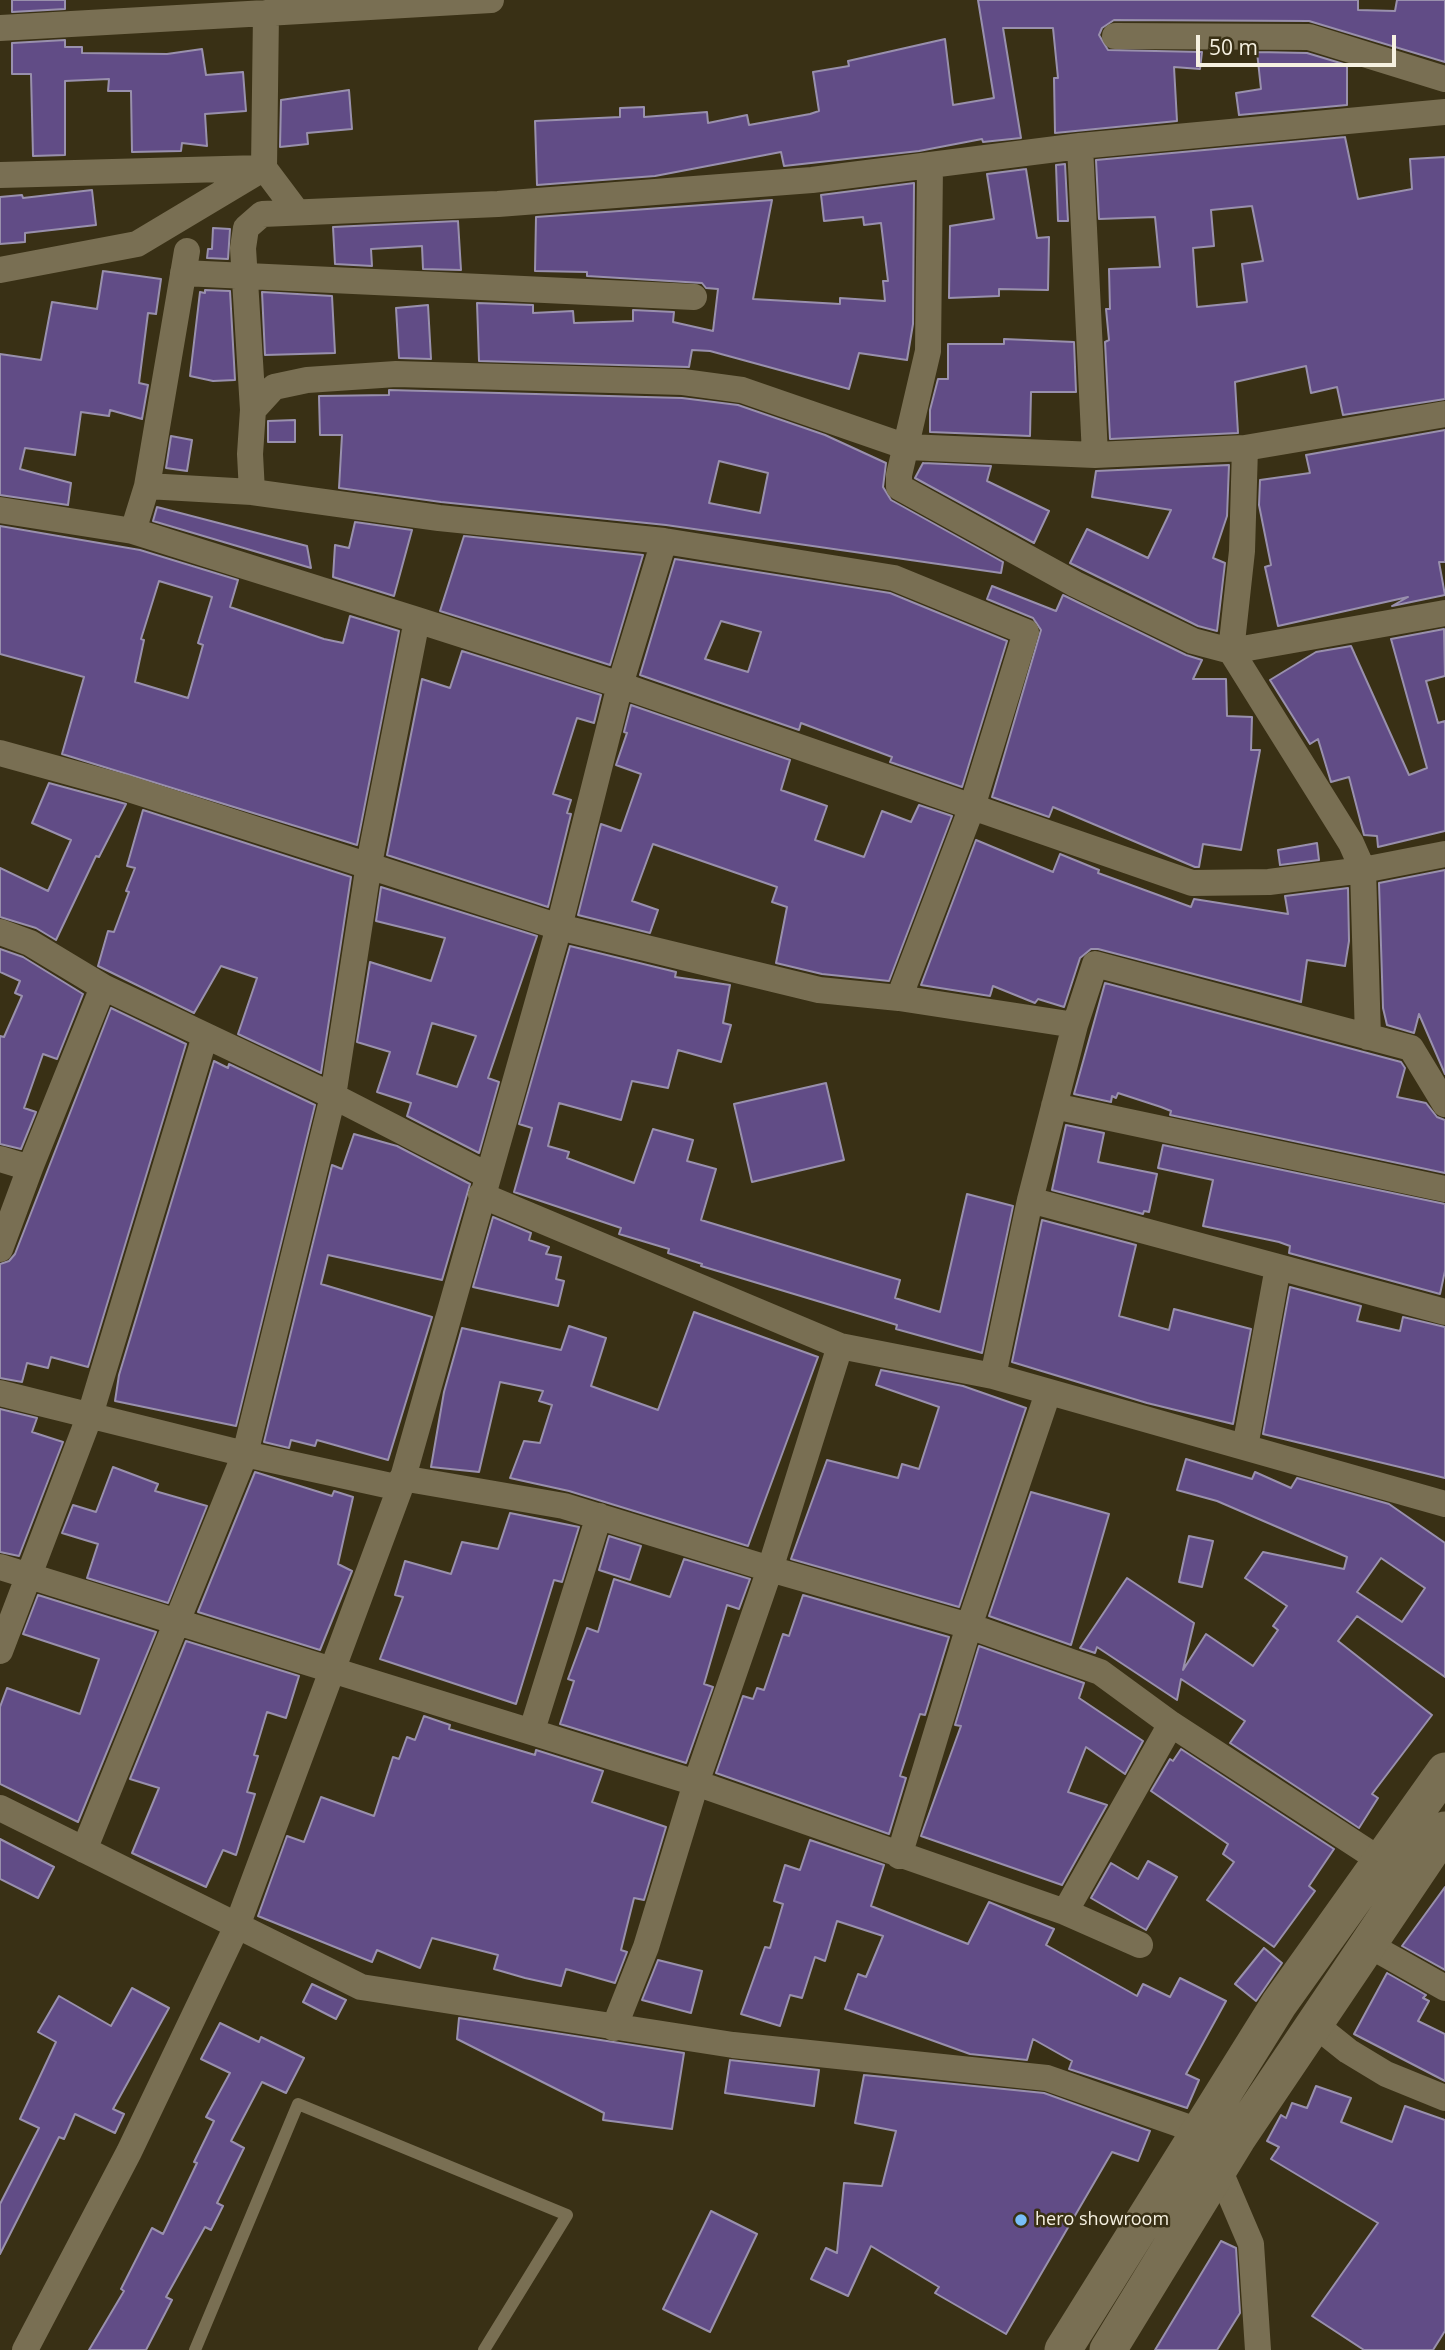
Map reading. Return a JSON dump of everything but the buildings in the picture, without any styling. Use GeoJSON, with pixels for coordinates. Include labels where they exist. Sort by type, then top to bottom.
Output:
{"type":"FeatureCollection","features":[{"type":"Feature","properties":{"kind":"main road"},"geometry":{"type":"LineString","coordinates":[[1063,2350],[1279,2004],[1383,1862],[1445,1771]]}},
{"type":"Feature","properties":{"kind":"main road"},"geometry":{"type":"LineString","coordinates":[[1108,2350],[1219,2169],[1445,1830]]}},
{"type":"Feature","properties":{"kind":"street"},"geometry":{"type":"LineString","coordinates":[[0,28],[266,13],[307,4],[491,0]]}},
{"type":"Feature","properties":{"kind":"street"},"geometry":{"type":"LineString","coordinates":[[266,13],[264,168],[297,212]]}},
{"type":"Feature","properties":{"kind":"street"},"geometry":{"type":"LineString","coordinates":[[1115,36],[1308,37],[1445,79]]}},
{"type":"Feature","properties":{"kind":"street"},"geometry":{"type":"LineString","coordinates":[[253,492],[250,454],[253,410],[247,276],[243,248],[246,228],[262,214],[498,204],[812,180],[1080,146],[1445,112]]}},
{"type":"Feature","properties":{"kind":"street"},"geometry":{"type":"LineString","coordinates":[[1080,146],[1095,454]]}},
{"type":"Feature","properties":{"kind":"street"},"geometry":{"type":"LineString","coordinates":[[930,166],[928,351],[899,475],[899,487],[1075,584],[1193,641],[1231,651],[1445,613]]}},
{"type":"Feature","properties":{"kind":"street"},"geometry":{"type":"LineString","coordinates":[[0,175],[264,168]]}},
{"type":"Feature","properties":{"kind":"street"},"geometry":{"type":"LineString","coordinates":[[0,270],[137,244],[264,168]]}},
{"type":"Feature","properties":{"kind":"street"},"geometry":{"type":"LineString","coordinates":[[133,531],[147,486],[185,262],[247,276],[694,297]]}},
{"type":"Feature","properties":{"kind":"street"},"geometry":{"type":"LineString","coordinates":[[253,410],[274,387],[307,380],[383,375],[683,382],[741,390],[907,447],[1095,454],[1245,448],[1445,414]]}},
{"type":"Feature","properties":{"kind":"street"},"geometry":{"type":"LineString","coordinates":[[1245,448],[1242,551],[1231,651],[1351,843],[1363,870],[1368,1037]]}},
{"type":"Feature","properties":{"kind":"street"},"geometry":{"type":"LineString","coordinates":[[147,486],[253,492],[439,518],[664,541],[894,578],[1026,632],[972,807],[899,998]]}},
{"type":"Feature","properties":{"kind":"street"},"geometry":{"type":"LineString","coordinates":[[0,510],[133,531],[620,685],[1192,883],[1269,882],[1363,870],[1445,854]]}},
{"type":"Feature","properties":{"kind":"street"},"geometry":{"type":"LineString","coordinates":[[25,2350],[129,2151],[237,1926],[401,1483],[559,927],[620,685],[664,541]]}},
{"type":"Feature","properties":{"kind":"street"},"geometry":{"type":"LineString","coordinates":[[84,1850],[245,1454],[333,1096],[369,864],[417,620]]}},
{"type":"Feature","properties":{"kind":"street"},"geometry":{"type":"LineString","coordinates":[[0,753],[123,787],[559,927],[819,990],[899,998],[1075,1025]]}},
{"type":"Feature","properties":{"kind":"street"},"geometry":{"type":"LineString","coordinates":[[0,932],[30,943],[103,986],[205,1037],[333,1096],[484,1185],[841,1346],[993,1376],[1445,1504]]}},
{"type":"Feature","properties":{"kind":"street"},"geometry":{"type":"LineString","coordinates":[[993,1376],[1030,1200],[1075,1025],[1096,964],[1410,1048],[1445,1104]]}},
{"type":"Feature","properties":{"kind":"street"},"geometry":{"type":"LineString","coordinates":[[0,1249],[103,986]]}},
{"type":"Feature","properties":{"kind":"street"},"geometry":{"type":"LineString","coordinates":[[0,1651],[31,1576],[90,1415],[205,1037]]}},
{"type":"Feature","properties":{"kind":"street"},"geometry":{"type":"LineString","coordinates":[[1054,1106],[1445,1189]]}},
{"type":"Feature","properties":{"kind":"street"},"geometry":{"type":"LineString","coordinates":[[0,1159],[30,1168]]}},
{"type":"Feature","properties":{"kind":"street"},"geometry":{"type":"LineString","coordinates":[[1030,1200],[1445,1312]]}},
{"type":"Feature","properties":{"kind":"street"},"geometry":{"type":"LineString","coordinates":[[1245,1447],[1278,1267]]}},
{"type":"Feature","properties":{"kind":"street"},"geometry":{"type":"LineString","coordinates":[[614,2028],[646,1947],[696,1783],[771,1569],[841,1346]]}},
{"type":"Feature","properties":{"kind":"street"},"geometry":{"type":"LineString","coordinates":[[0,1393],[245,1454],[401,1483],[564,1506],[969,1626],[1100,1672],[1171,1724],[1383,1862]]}},
{"type":"Feature","properties":{"kind":"street"},"geometry":{"type":"LineString","coordinates":[[899,1856],[969,1626],[1048,1393]]}},
{"type":"Feature","properties":{"kind":"street"},"geometry":{"type":"LineString","coordinates":[[532,1730],[599,1516]]}},
{"type":"Feature","properties":{"kind":"street"},"geometry":{"type":"LineString","coordinates":[[0,1567],[333,1668],[696,1783],[1065,1912],[1140,1945]]}},
{"type":"Feature","properties":{"kind":"street"},"geometry":{"type":"LineString","coordinates":[[1065,1912],[1171,1724]]}},
{"type":"Feature","properties":{"kind":"street"},"geometry":{"type":"LineString","coordinates":[[0,1808],[361,1987],[733,2045],[1047,2078],[1199,2131]]}},
{"type":"Feature","properties":{"kind":"street"},"geometry":{"type":"LineString","coordinates":[[1367,1944],[1445,1987]]}},
{"type":"Feature","properties":{"kind":"street"},"geometry":{"type":"LineString","coordinates":[[1314,2023],[1348,2051],[1386,2074],[1445,2098]]}},
{"type":"Feature","properties":{"kind":"street"},"geometry":{"type":"LineString","coordinates":[[1219,2169],[1251,2244],[1258,2350]]}},
{"type":"Feature","properties":{"kind":"lane"},"geometry":{"type":"LineString","coordinates":[[195,2350],[298,2104],[567,2215],[484,2350]]}},
{"type":"Feature","properties":{"kind":"place","name":"hero showroom"},"geometry":{"type":"Point","coordinates":[1021,2220]}}]}
